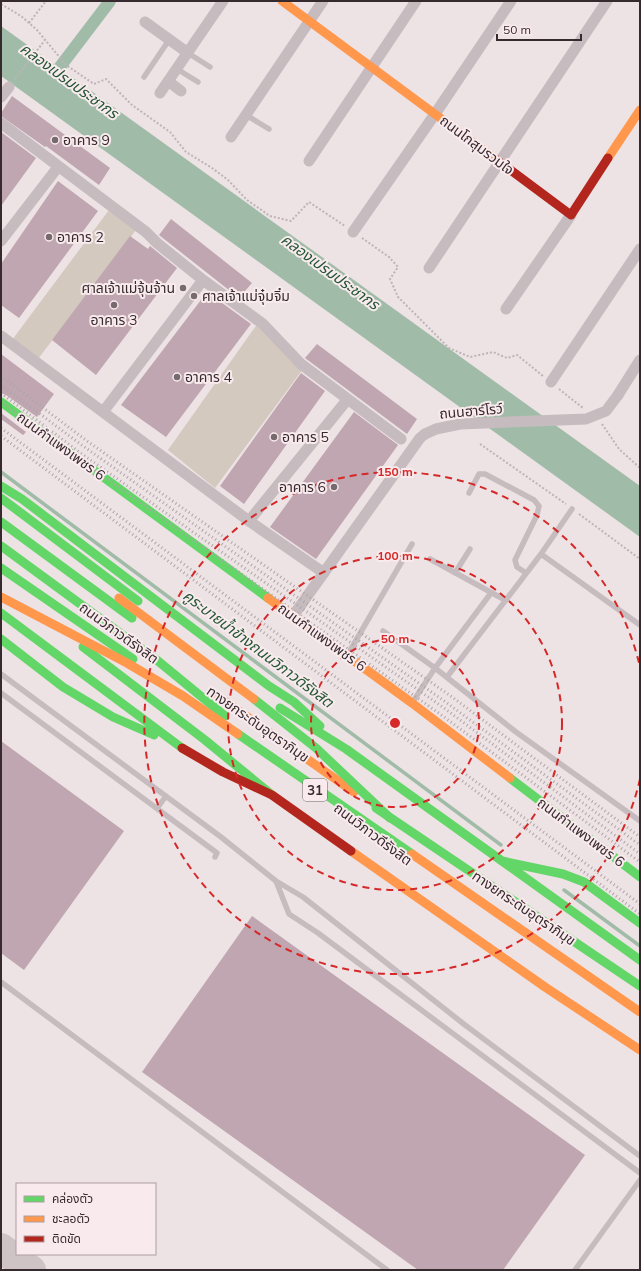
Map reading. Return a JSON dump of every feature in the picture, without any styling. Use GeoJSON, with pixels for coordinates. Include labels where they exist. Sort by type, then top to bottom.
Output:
{"type":"FeatureCollection","features":[{"type":"Feature","properties":{"kind":"main road","name":"ถนนโกสุมรวมใจ"},"geometry":{"type":"LineString","coordinates":[[282,1],[570,215]]}},
{"type":"Feature","properties":{"kind":"main road"},"geometry":{"type":"LineString","coordinates":[[570,215],[640,110]]}},
{"type":"Feature","properties":{"kind":"main road","name":"ถนนกำแพงเพชร 6"},"geometry":{"type":"LineString","coordinates":[[1,402],[412,703],[640,877]]}},
{"type":"Feature","properties":{"kind":"main road"},"geometry":{"type":"LineString","coordinates":[[1,486],[22,499],[269,686],[294,702],[346,749]]}},
{"type":"Feature","properties":{"kind":"main road"},"geometry":{"type":"LineString","coordinates":[[1,498],[289,715],[346,749],[640,960]]}},
{"type":"Feature","properties":{"kind":"main road"},"geometry":{"type":"LineString","coordinates":[[1,509],[277,716],[316,748],[390,818]]}},
{"type":"Feature","properties":{"kind":"main road","name":"ถนนวิภาวดีรังสิต"},"geometry":{"type":"LineString","coordinates":[[1,522],[303,743],[381,797]]}},
{"type":"Feature","properties":{"kind":"main road","name":"ทางยกระดับอุตราภิมุข"},"geometry":{"type":"LineString","coordinates":[[1,534],[199,682]]}},
{"type":"Feature","properties":{"kind":"main road","name":"ถนนวิภาวดีรังสิต"},"geometry":{"type":"LineString","coordinates":[[1,546],[158,661],[366,832],[640,1021]]}},
{"type":"Feature","properties":{"kind":"main road","name":"ทางยกระดับอุตราภิมุข"},"geometry":{"type":"LineString","coordinates":[[1,568],[118,648],[183,696],[640,1012]]}},
{"type":"Feature","properties":{"kind":"main road"},"geometry":{"type":"LineString","coordinates":[[1,588],[104,662],[272,795]]}},
{"type":"Feature","properties":{"kind":"main road","name":"ทางยกระดับอุตราภิมุข"},"geometry":{"type":"LineString","coordinates":[[1,596],[26,611],[127,663],[183,696]]}},
{"type":"Feature","properties":{"kind":"main road","name":"ถนนวิภาวดีรังสิต"},"geometry":{"type":"LineString","coordinates":[[1,613],[182,748],[223,772],[272,795],[545,986],[640,1050]]}},
{"type":"Feature","properties":{"kind":"main road"},"geometry":{"type":"LineString","coordinates":[[1,639],[63,687],[114,717],[182,748]]}},
{"type":"Feature","properties":{"kind":"main road","name":"ทางยกระดับอุตราภิมุข"},"geometry":{"type":"LineString","coordinates":[[211,691],[390,818],[640,986]]}},
{"type":"Feature","properties":{"kind":"main road"},"geometry":{"type":"LineString","coordinates":[[502,861],[563,874],[584,882],[640,923]]}},
{"type":"Feature","properties":{"kind":"main road"},"geometry":{"type":"LineString","coordinates":[[538,906],[640,975]]}},
{"type":"Feature","properties":{"kind":"street"},"geometry":{"type":"LineString","coordinates":[[160,93],[223,1]]}},
{"type":"Feature","properties":{"kind":"street"},"geometry":{"type":"LineString","coordinates":[[231,137],[322,1]]}},
{"type":"Feature","properties":{"kind":"street"},"geometry":{"type":"LineString","coordinates":[[309,162],[416,1]]}},
{"type":"Feature","properties":{"kind":"street"},"geometry":{"type":"LineString","coordinates":[[353,232],[511,1]]}},
{"type":"Feature","properties":{"kind":"street"},"geometry":{"type":"LineString","coordinates":[[429,268],[607,1]]}},
{"type":"Feature","properties":{"kind":"street"},"geometry":{"type":"LineString","coordinates":[[145,22],[188,53]]}},
{"type":"Feature","properties":{"kind":"street"},"geometry":{"type":"LineString","coordinates":[[168,82],[181,91]]}},
{"type":"Feature","properties":{"kind":"street"},"geometry":{"type":"LineString","coordinates":[[1,98],[10,85]]}},
{"type":"Feature","properties":{"kind":"street"},"geometry":{"type":"LineString","coordinates":[[1,123],[146,232],[157,243],[203,280],[263,324],[293,356],[347,400],[401,440]]}},
{"type":"Feature","properties":{"kind":"street"},"geometry":{"type":"LineString","coordinates":[[1,241],[58,167]]}},
{"type":"Feature","properties":{"kind":"street"},"geometry":{"type":"LineString","coordinates":[[506,309],[570,215]]}},
{"type":"Feature","properties":{"kind":"street"},"geometry":{"type":"LineString","coordinates":[[551,382],[640,249]]}},
{"type":"Feature","properties":{"kind":"street"},"geometry":{"type":"LineString","coordinates":[[103,412],[203,280]]}},
{"type":"Feature","properties":{"kind":"street"},"geometry":{"type":"LineString","coordinates":[[1,336],[249,521],[324,573]]}},
{"type":"Feature","properties":{"kind":"street","name":"ถนนฮาร์โรว์"},"geometry":{"type":"LineString","coordinates":[[293,616],[420,438],[425,434],[436,429],[460,424],[586,419],[606,411],[640,360]]}},
{"type":"Feature","properties":{"kind":"street"},"geometry":{"type":"LineString","coordinates":[[249,521],[347,400]]}},
{"type":"Feature","properties":{"kind":"lane"},"geometry":{"type":"LineString","coordinates":[[144,77],[169,40]]}},
{"type":"Feature","properties":{"kind":"lane"},"geometry":{"type":"LineString","coordinates":[[188,53],[210,67]]}},
{"type":"Feature","properties":{"kind":"lane"},"geometry":{"type":"LineString","coordinates":[[177,69],[198,82]]}},
{"type":"Feature","properties":{"kind":"lane"},"geometry":{"type":"LineString","coordinates":[[246,115],[269,129]]}},
{"type":"Feature","properties":{"kind":"lane"},"geometry":{"type":"LineString","coordinates":[[469,493],[479,474],[485,474],[534,500],[539,506],[537,515],[514,560],[517,567],[526,573]]}},
{"type":"Feature","properties":{"kind":"lane"},"geometry":{"type":"LineString","coordinates":[[447,677],[541,554],[572,509]]}},
{"type":"Feature","properties":{"kind":"lane"},"geometry":{"type":"LineString","coordinates":[[347,655],[412,544]]}},
{"type":"Feature","properties":{"kind":"lane"},"geometry":{"type":"LineString","coordinates":[[455,573],[470,549]]}},
{"type":"Feature","properties":{"kind":"lane"},"geometry":{"type":"LineString","coordinates":[[541,554],[640,625]]}},
{"type":"Feature","properties":{"kind":"lane"},"geometry":{"type":"LineString","coordinates":[[430,559],[506,600]]}},
{"type":"Feature","properties":{"kind":"lane"},"geometry":{"type":"LineString","coordinates":[[412,703],[435,668],[491,593]]}},
{"type":"Feature","properties":{"kind":"lane"},"geometry":{"type":"LineString","coordinates":[[383,631],[447,677],[516,732],[640,821]]}},
{"type":"Feature","properties":{"kind":"lane"},"geometry":{"type":"LineString","coordinates":[[1,674],[221,837],[276,881],[302,897],[465,1024],[640,1156]]}},
{"type":"Feature","properties":{"kind":"lane"},"geometry":{"type":"LineString","coordinates":[[1,693],[158,807],[217,853],[215,857]]}},
{"type":"Feature","properties":{"kind":"lane"},"geometry":{"type":"LineString","coordinates":[[158,807],[166,796]]}},
{"type":"Feature","properties":{"kind":"lane"},"geometry":{"type":"LineString","coordinates":[[276,881],[289,914],[318,933],[640,1173]]}},
{"type":"Feature","properties":{"kind":"lane"},"geometry":{"type":"LineString","coordinates":[[1,982],[387,1270]]}},
{"type":"Feature","properties":{"kind":"lane"},"geometry":{"type":"LineString","coordinates":[[575,1270],[640,1180]]}},
{"type":"Feature","properties":{"kind":"path"},"geometry":{"type":"LineString","coordinates":[[29,23],[46,1]]}},
{"type":"Feature","properties":{"kind":"path"},"geometry":{"type":"LineString","coordinates":[[1,4],[29,23],[66,65],[94,84],[106,79],[132,105],[170,132],[186,152],[228,180],[247,200],[270,216],[291,221],[308,202],[389,257],[398,267],[390,279],[398,297],[449,348],[470,357],[493,352],[507,358],[517,355],[584,409]]}},
{"type":"Feature","properties":{"kind":"path"},"geometry":{"type":"LineString","coordinates":[[10,85],[45,40]]}},
{"type":"Feature","properties":{"kind":"path"},"geometry":{"type":"LineString","coordinates":[[596,419],[602,424],[619,449],[640,468]]}},
{"type":"Feature","properties":{"kind":"path"},"geometry":{"type":"LineString","coordinates":[[480,444],[526,475],[640,559]]}},
{"type":"Feature","properties":{"kind":"shaded area"},"geometry":{"type":"Polygon","coordinates":[[[109,210],[136,230],[38,359],[12,340],[109,210]]]}},
{"type":"Feature","properties":{"kind":"shaded area"},"geometry":{"type":"Polygon","coordinates":[[[258,323],[303,369],[215,488],[168,450],[258,323]]]}},
{"type":"Feature","properties":{"kind":"water","name":"คลองเปรมประชากร"},"geometry":{"type":"Polygon","coordinates":[[[1,26],[640,486],[640,537],[1,76],[1,26]]]}},
{"type":"Feature","properties":{"kind":"building","name":"อาคาร 9"},"geometry":{"type":"Polygon","coordinates":[[[12,96],[110,168],[99,185],[46,146],[45,147],[1,116],[1,113],[12,96]]]}},
{"type":"Feature","properties":{"kind":"building"},"geometry":{"type":"Polygon","coordinates":[[[1,132],[36,158],[1,206],[1,132]]]}},
{"type":"Feature","properties":{"kind":"building","name":"อาคาร 2"},"geometry":{"type":"Polygon","coordinates":[[[58,181],[98,211],[19,318],[1,305],[1,264],[58,181]]]}},
{"type":"Feature","properties":{"kind":"building"},"geometry":{"type":"Polygon","coordinates":[[[171,219],[252,283],[239,298],[159,235],[171,219]]]}},
{"type":"Feature","properties":{"kind":"building","name":"อาคาร 3"},"geometry":{"type":"Polygon","coordinates":[[[130,236],[148,249],[150,246],[177,268],[96,375],[52,340],[130,236]]]}},
{"type":"Feature","properties":{"kind":"building","name":"อาคาร 4"},"geometry":{"type":"Polygon","coordinates":[[[207,292],[251,324],[166,437],[121,405],[207,292]]]}},
{"type":"Feature","properties":{"kind":"building"},"geometry":{"type":"Polygon","coordinates":[[[317,344],[417,419],[407,434],[305,358],[317,344]]]}},
{"type":"Feature","properties":{"kind":"building"},"geometry":{"type":"Polygon","coordinates":[[[1,354],[54,394],[37,417],[1,393],[1,354]]]}},
{"type":"Feature","properties":{"kind":"building","name":"อาคาร 5"},"geometry":{"type":"Polygon","coordinates":[[[301,373],[325,391],[244,504],[220,486],[301,373]]]}},
{"type":"Feature","properties":{"kind":"building","name":"อาคาร 6"},"geometry":{"type":"Polygon","coordinates":[[[354,412],[398,445],[316,559],[270,527],[354,412]]]}},
{"type":"Feature","properties":{"kind":"building"},"geometry":{"type":"Polygon","coordinates":[[[1,413],[26,432],[23,435],[1,419],[1,413]]]}},
{"type":"Feature","properties":{"kind":"building"},"geometry":{"type":"Polygon","coordinates":[[[1,741],[124,831],[24,970],[1,953],[1,741]]]}},
{"type":"Feature","properties":{"kind":"building"},"geometry":{"type":"Polygon","coordinates":[[[252,916],[585,1155],[503,1270],[418,1270],[142,1072],[252,916]]]}},
{"type":"Feature","properties":{"kind":"waterway","name":"คลองเปรมประชากร"},"geometry":{"type":"LineString","coordinates":[[50,80],[110,1]]}},
{"type":"Feature","properties":{"kind":"waterway","name":"คูระบายน้ำข้างถนนวิภาวดีรังสิต"},"geometry":{"type":"LineString","coordinates":[[1,472],[501,845]]}},
{"type":"Feature","properties":{"kind":"waterway","name":"คูระบายน้ำข้างถนนวิภาวดีรังสิต"},"geometry":{"type":"LineString","coordinates":[[564,890],[640,946]]}},
{"type":"Feature","properties":{"kind":"taxiway"},"geometry":{"type":"LineString","coordinates":[[1,1248],[31,1270]]}},
{"type":"Feature","properties":{"kind":"railway"},"geometry":{"type":"LineString","coordinates":[[1,376],[87,441],[452,697],[640,837]]}},
{"type":"Feature","properties":{"kind":"railway"},"geometry":{"type":"LineString","coordinates":[[1,385],[83,446],[447,703],[640,845]]}},
{"type":"Feature","properties":{"kind":"railway"},"geometry":{"type":"LineString","coordinates":[[1,393],[79,452],[444,708],[640,854]]}},
{"type":"Feature","properties":{"kind":"railway"},"geometry":{"type":"LineString","coordinates":[[1,402],[76,457],[440,714],[640,862]]}},
{"type":"Feature","properties":{"kind":"railway"},"geometry":{"type":"LineString","coordinates":[[1,428],[640,904]]}},
{"type":"Feature","properties":{"kind":"railway"},"geometry":{"type":"LineString","coordinates":[[1,436],[640,914]]}},
{"type":"Feature","properties":{"kind":"traffic: fast"},"geometry":{"type":"LineString","coordinates":[[1,402],[268,598]]}},
{"type":"Feature","properties":{"kind":"traffic: fast"},"geometry":{"type":"LineString","coordinates":[[1,486],[22,499],[269,686],[294,702],[320,726]]}},
{"type":"Feature","properties":{"kind":"traffic: fast"},"geometry":{"type":"LineString","coordinates":[[1,498],[138,601]]}},
{"type":"Feature","properties":{"kind":"traffic: fast"},"geometry":{"type":"LineString","coordinates":[[1,522],[132,618]]}},
{"type":"Feature","properties":{"kind":"traffic: fast"},"geometry":{"type":"LineString","coordinates":[[1,546],[158,661],[225,716]]}},
{"type":"Feature","properties":{"kind":"traffic: fast"},"geometry":{"type":"LineString","coordinates":[[1,568],[133,659]]}},
{"type":"Feature","properties":{"kind":"traffic: fast"},"geometry":{"type":"LineString","coordinates":[[1,613],[182,748]]}},
{"type":"Feature","properties":{"kind":"traffic: fast"},"geometry":{"type":"LineString","coordinates":[[1,639],[63,687],[113,717],[154,735]]}},
{"type":"Feature","properties":{"kind":"traffic: fast"},"geometry":{"type":"LineString","coordinates":[[83,647],[205,740],[272,795]]}},
{"type":"Feature","properties":{"kind":"traffic: fast"},"geometry":{"type":"LineString","coordinates":[[254,699],[316,748],[390,818]]}},
{"type":"Feature","properties":{"kind":"traffic: fast"},"geometry":{"type":"LineString","coordinates":[[280,708],[346,749],[502,861],[563,874],[584,882],[640,923]]}},
{"type":"Feature","properties":{"kind":"traffic: fast"},"geometry":{"type":"LineString","coordinates":[[238,734],[412,854]]}},
{"type":"Feature","properties":{"kind":"traffic: fast"},"geometry":{"type":"LineString","coordinates":[[510,778],[640,877]]}},
{"type":"Feature","properties":{"kind":"traffic: fast"},"geometry":{"type":"LineString","coordinates":[[376,808],[640,986]]}},
{"type":"Feature","properties":{"kind":"traffic: fast"},"geometry":{"type":"LineString","coordinates":[[502,861],[640,960]]}},
{"type":"Feature","properties":{"kind":"traffic: slow"},"geometry":{"type":"LineString","coordinates":[[282,1],[497,160]]}},
{"type":"Feature","properties":{"kind":"traffic: slow"},"geometry":{"type":"LineString","coordinates":[[608,158],[640,110]]}},
{"type":"Feature","properties":{"kind":"traffic: slow"},"geometry":{"type":"LineString","coordinates":[[1,597],[127,663],[183,696],[238,734]]}},
{"type":"Feature","properties":{"kind":"traffic: slow"},"geometry":{"type":"LineString","coordinates":[[119,598],[254,699]]}},
{"type":"Feature","properties":{"kind":"traffic: slow"},"geometry":{"type":"LineString","coordinates":[[268,598],[412,703],[510,778]]}},
{"type":"Feature","properties":{"kind":"traffic: slow"},"geometry":{"type":"LineString","coordinates":[[216,695],[354,792]]}},
{"type":"Feature","properties":{"kind":"traffic: slow"},"geometry":{"type":"LineString","coordinates":[[351,851],[545,987],[640,1050]]}},
{"type":"Feature","properties":{"kind":"traffic: slow"},"geometry":{"type":"LineString","coordinates":[[412,854],[640,1012]]}},
{"type":"Feature","properties":{"kind":"traffic: jam"},"geometry":{"type":"LineString","coordinates":[[497,160],[571,215],[608,158]]}},
{"type":"Feature","properties":{"kind":"traffic: jam"},"geometry":{"type":"LineString","coordinates":[[182,748],[223,772],[272,795],[351,851]]}},
{"type":"Feature","properties":{"kind":"place","name":"อาคาร 9"},"geometry":{"type":"Point","coordinates":[55,140]}},
{"type":"Feature","properties":{"kind":"place","name":"อาคาร 2"},"geometry":{"type":"Point","coordinates":[49,237]}},
{"type":"Feature","properties":{"kind":"place","name":"ศาลเจ้าแม่จุ้นจ้าน"},"geometry":{"type":"Point","coordinates":[183,288]}},
{"type":"Feature","properties":{"kind":"place","name":"ศาลเจ้าแม่จุ๋มจิ๋ม"},"geometry":{"type":"Point","coordinates":[194,296]}},
{"type":"Feature","properties":{"kind":"place","name":"อาคาร 3"},"geometry":{"type":"Point","coordinates":[114,305]}},
{"type":"Feature","properties":{"kind":"place","name":"อาคาร 4"},"geometry":{"type":"Point","coordinates":[177,377]}},
{"type":"Feature","properties":{"kind":"place","name":"อาคาร 5"},"geometry":{"type":"Point","coordinates":[274,437]}},
{"type":"Feature","properties":{"kind":"place","name":"อาคาร 6"},"geometry":{"type":"Point","coordinates":[334,487]}}]}
